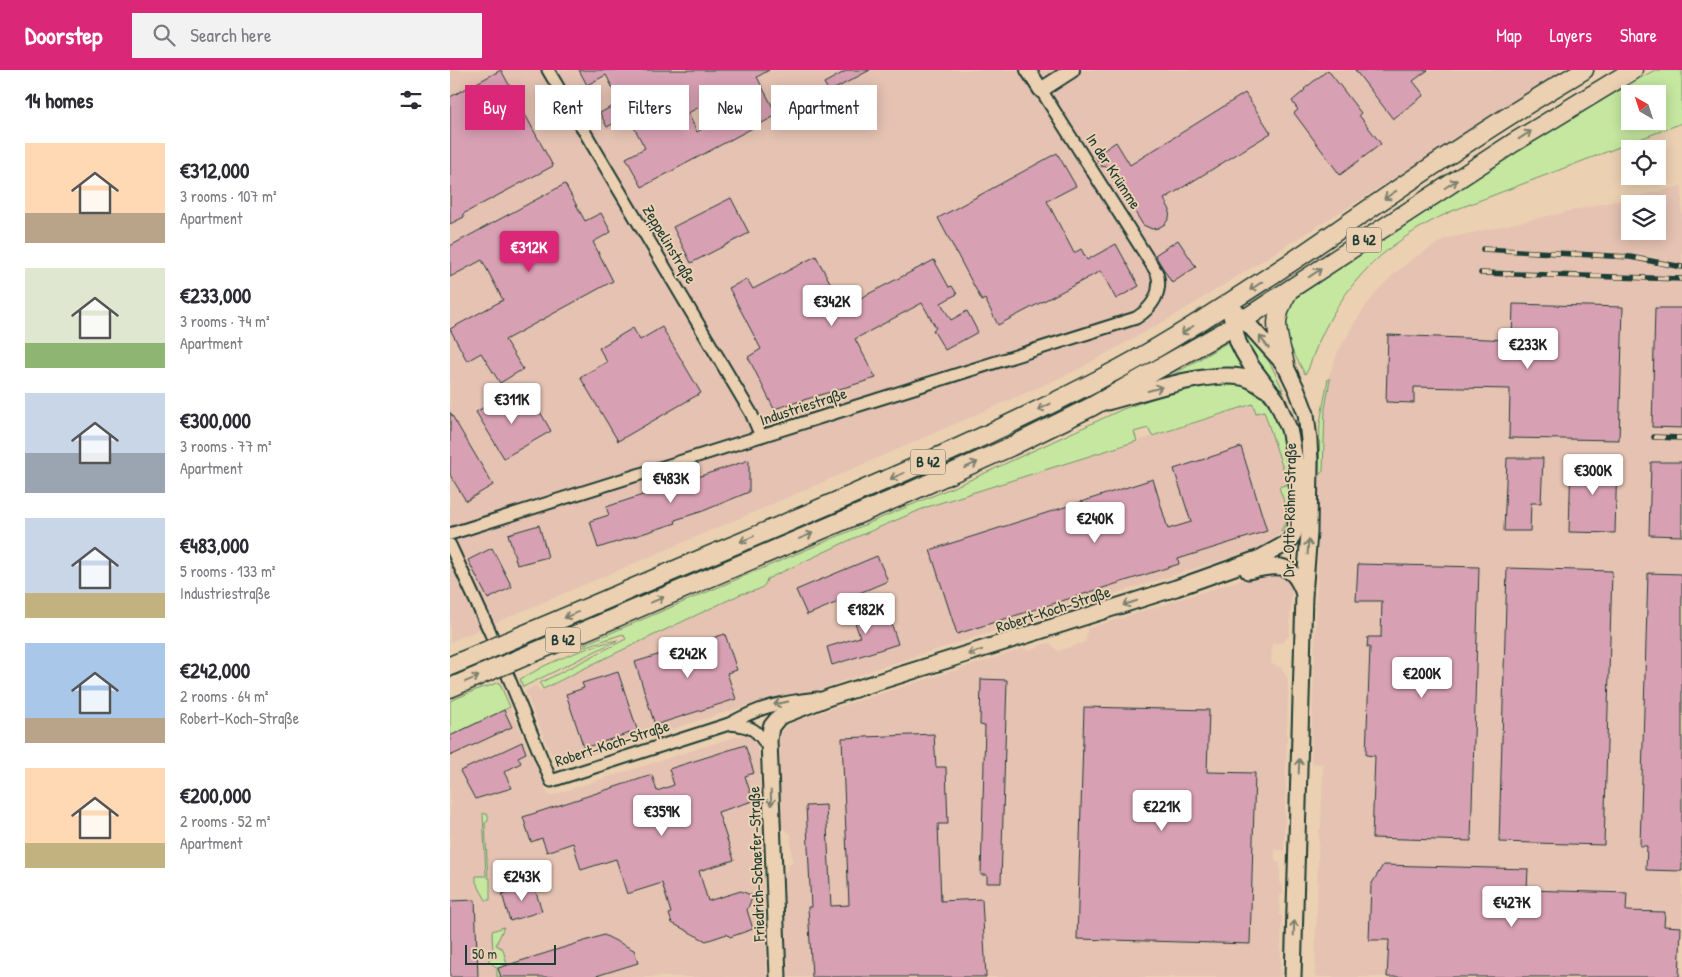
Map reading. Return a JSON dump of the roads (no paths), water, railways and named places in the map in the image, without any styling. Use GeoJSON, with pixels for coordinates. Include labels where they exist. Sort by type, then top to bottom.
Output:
{"type":"FeatureCollection","features":[{"type":"Feature","properties":{"kind":"main road","name":"B 42"},"geometry":{"type":"LineString","coordinates":[[450,666],[898,475],[974,441],[1119,369],[1168,342],[1228,304],[1445,158],[1548,91],[1584,70]]}},
{"type":"Feature","properties":{"kind":"main road","name":"B 42"},"geometry":{"type":"LineString","coordinates":[[450,688],[910,492],[1010,447],[1091,407],[1239,323],[1396,218],[1521,138],[1633,70]]}},
{"type":"Feature","properties":{"kind":"main road"},"geometry":{"type":"LineString","coordinates":[[1285,364],[1276,329],[1276,319],[1280,304],[1288,292]]}},
{"type":"Feature","properties":{"kind":"main road","name":"Dr.-Otto-Röhm-Straße"},"geometry":{"type":"LineString","coordinates":[[1228,304],[1239,323],[1285,364],[1303,403],[1309,440],[1309,533],[1304,595],[1293,977]]}},
{"type":"Feature","properties":{"kind":"main road","name":"Dr.-Otto-Röhm-Straße"},"geometry":{"type":"LineString","coordinates":[[1239,323],[1243,353],[1276,399],[1289,429],[1293,445],[1297,476],[1296,527],[1292,538],[1284,546]]}},
{"type":"Feature","properties":{"kind":"main road"},"geometry":{"type":"LineString","coordinates":[[1091,407],[1174,384],[1227,376],[1242,377],[1252,381],[1276,399]]}},
{"type":"Feature","properties":{"kind":"main road","name":"Robert-Koch-Straße"},"geometry":{"type":"LineString","coordinates":[[769,750],[771,727],[779,717],[830,697],[1176,588],[1260,558],[1284,546]]}},
{"type":"Feature","properties":{"kind":"main road"},"geometry":{"type":"LineString","coordinates":[[1176,588],[1204,583],[1265,567],[1277,566],[1287,568],[1293,572],[1300,582],[1304,595]]}},
{"type":"Feature","properties":{"kind":"main road","name":"Friedrich-Schaefer-Straße"},"geometry":{"type":"LineString","coordinates":[[769,750],[778,977]]}},
{"type":"Feature","properties":{"kind":"street","name":"Zeppelinstraße"},"geometry":{"type":"LineString","coordinates":[[548,70],[748,408],[761,436]]}},
{"type":"Feature","properties":{"kind":"street","name":"In der Krümme"},"geometry":{"type":"LineString","coordinates":[[1028,70],[1154,266],[1159,281],[1157,295]]}},
{"type":"Feature","properties":{"kind":"street"},"geometry":{"type":"LineString","coordinates":[[1041,90],[1072,70]]}},
{"type":"Feature","properties":{"kind":"street","name":"Industriestraße"},"geometry":{"type":"LineString","coordinates":[[450,534],[1136,318],[1148,309],[1157,295]]}},
{"type":"Feature","properties":{"kind":"street","name":"Robert-Koch-Straße"},"geometry":{"type":"LineString","coordinates":[[450,545],[488,629],[551,781],[729,724],[746,714],[773,704],[830,697]]}},
{"type":"Feature","properties":{"kind":"street","name":"Robert-Koch-Straße"},"geometry":{"type":"LineString","coordinates":[[729,724],[748,726],[755,730],[769,750]]}},
{"type":"Feature","properties":{"kind":"railway"},"geometry":{"type":"LineString","coordinates":[[1483,249],[1630,257],[1682,267]]}},
{"type":"Feature","properties":{"kind":"railway"},"geometry":{"type":"LineString","coordinates":[[1481,273],[1682,279]]}},
{"type":"Feature","properties":{"kind":"railway"},"geometry":{"type":"LineString","coordinates":[[1654,437],[1682,438]]}}]}
